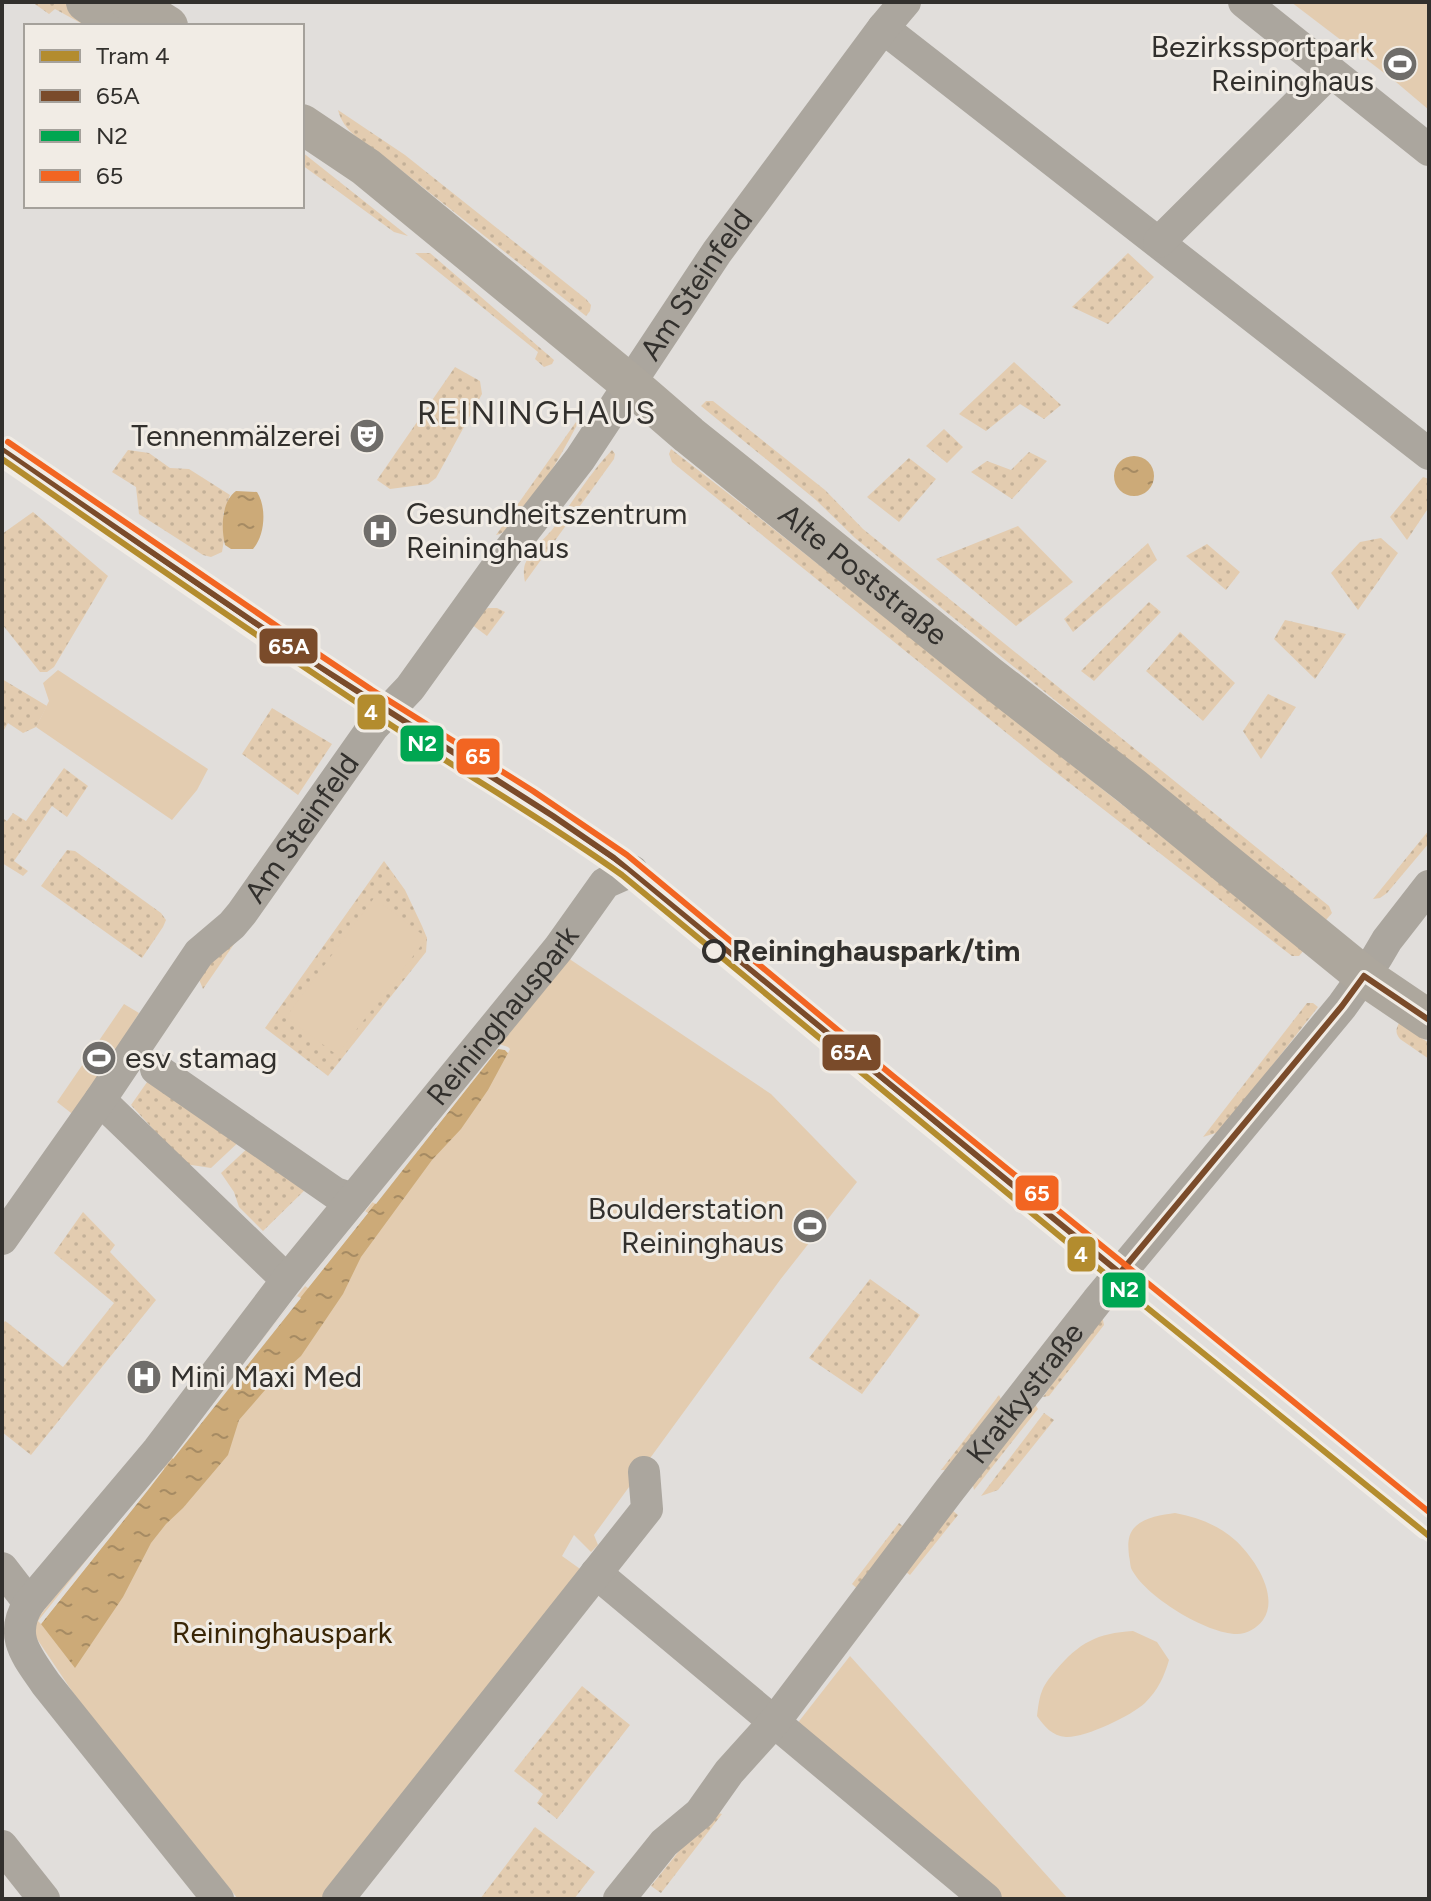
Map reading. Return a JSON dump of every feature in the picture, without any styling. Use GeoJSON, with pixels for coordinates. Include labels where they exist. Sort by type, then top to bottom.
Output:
{"type":"FeatureCollection","features":[{"type":"Feature","properties":{"kind":"main road"},"geometry":{"type":"LineString","coordinates":[[86,2],[118,24]]}},
{"type":"Feature","properties":{"kind":"main road"},"geometry":{"type":"LineString","coordinates":[[130,2],[165,24]]}},
{"type":"Feature","properties":{"kind":"main road","name":"Alte Poststraße"},"geometry":{"type":"LineString","coordinates":[[304,125],[366,167],[689,435],[1131,786],[1364,976],[1429,1020]]}},
{"type":"Feature","properties":{"kind":"street","name":"Am Steinfeld"},"geometry":{"type":"LineString","coordinates":[[2,1239],[199,953],[242,913],[373,727],[410,688],[504,557],[580,459],[717,252],[891,15],[905,2]]}},
{"type":"Feature","properties":{"kind":"street"},"geometry":{"type":"LineString","coordinates":[[1244,2],[1429,150]]}},
{"type":"Feature","properties":{"kind":"street"},"geometry":{"type":"LineString","coordinates":[[891,15],[1159,242],[1429,454]]}},
{"type":"Feature","properties":{"kind":"street"},"geometry":{"type":"LineString","coordinates":[[1159,242],[1330,72]]}},
{"type":"Feature","properties":{"kind":"street","name":"Reininghauspark"},"geometry":{"type":"LineString","coordinates":[[218,1899],[46,1684],[24,1649],[19,1636],[20,1621],[29,1603],[158,1450],[287,1280],[558,949],[605,883],[632,871]]}},
{"type":"Feature","properties":{"kind":"street","name":"Kratkystraße"},"geometry":{"type":"LineString","coordinates":[[619,1899],[664,1843],[700,1813],[729,1772],[775,1721],[1097,1301],[1342,1006],[1429,886]]}},
{"type":"Feature","properties":{"kind":"street"},"geometry":{"type":"LineString","coordinates":[[156,1069],[335,1193],[353,1199]]}},
{"type":"Feature","properties":{"kind":"street"},"geometry":{"type":"LineString","coordinates":[[100,1100],[287,1280]]}},
{"type":"Feature","properties":{"kind":"street"},"geometry":{"type":"LineString","coordinates":[[338,1899],[647,1509],[644,1472]]}},
{"type":"Feature","properties":{"kind":"street"},"geometry":{"type":"LineString","coordinates":[[2,1568],[29,1603]]}},
{"type":"Feature","properties":{"kind":"street"},"geometry":{"type":"LineString","coordinates":[[596,1573],[986,1899]]}},
{"type":"Feature","properties":{"kind":"street"},"geometry":{"type":"LineString","coordinates":[[2,1846],[44,1899]]}},
{"type":"Feature","properties":{"kind":"green space"},"geometry":{"type":"Polygon","coordinates":[[[32,2],[65,2],[104,24],[82,24],[55,9],[49,14],[32,2]]]}},
{"type":"Feature","properties":{"kind":"green space","name":"Bezirkssportpark Reininghaus"},"geometry":{"type":"Polygon","coordinates":[[[1291,2],[1429,2],[1429,110],[1396,82],[1291,2]]]}},
{"type":"Feature","properties":{"kind":"green space"},"geometry":{"type":"Polygon","coordinates":[[[338,110],[405,155],[586,299],[591,305],[586,316],[354,135],[344,124],[338,110]]]}},
{"type":"Feature","properties":{"kind":"green space"},"geometry":{"type":"Polygon","coordinates":[[[304,154],[408,236],[394,232],[304,166],[304,154]]]}},
{"type":"Feature","properties":{"kind":"green space"},"geometry":{"type":"Polygon","coordinates":[[[415,253],[430,253],[554,360],[552,364],[544,367],[535,359],[538,352],[415,253]]]}},
{"type":"Feature","properties":{"kind":"green space"},"geometry":{"type":"Polygon","coordinates":[[[1128,253],[1154,277],[1108,324],[1072,307],[1128,253]]]}},
{"type":"Feature","properties":{"kind":"green space"},"geometry":{"type":"Polygon","coordinates":[[[1014,362],[1061,405],[1044,419],[1020,404],[986,431],[959,414],[1014,362]]]}},
{"type":"Feature","properties":{"kind":"green space"},"geometry":{"type":"Polygon","coordinates":[[[455,367],[480,381],[482,394],[436,478],[428,484],[390,489],[377,480],[455,367]]]}},
{"type":"Feature","properties":{"kind":"green space"},"geometry":{"type":"Polygon","coordinates":[[[706,401],[713,401],[825,490],[863,529],[1329,906],[1332,913],[1326,920],[855,538],[816,500],[701,406],[706,401]]]}},
{"type":"Feature","properties":{"kind":"green space"},"geometry":{"type":"Polygon","coordinates":[[[576,422],[564,450],[542,486],[517,519],[496,535],[576,422]]]}},
{"type":"Feature","properties":{"kind":"green space"},"geometry":{"type":"Polygon","coordinates":[[[944,429],[963,447],[947,463],[926,446],[944,429]]]}},
{"type":"Feature","properties":{"kind":"green space"},"geometry":{"type":"Polygon","coordinates":[[[671,449],[1305,949],[1299,956],[1292,956],[1040,760],[672,462],[671,449]]]}},
{"type":"Feature","properties":{"kind":"green space"},"geometry":{"type":"Polygon","coordinates":[[[128,450],[149,453],[170,468],[189,469],[230,495],[223,514],[222,552],[211,557],[203,555],[139,514],[136,487],[112,472],[128,450]]]}},
{"type":"Feature","properties":{"kind":"green space"},"geometry":{"type":"Polygon","coordinates":[[[612,450],[614,459],[525,582],[524,566],[530,555],[612,450]]]}},
{"type":"Feature","properties":{"kind":"green space"},"geometry":{"type":"Polygon","coordinates":[[[1029,452],[1047,461],[1012,499],[971,472],[987,461],[1011,470],[1029,452]]]}},
{"type":"Feature","properties":{"kind":"green space"},"geometry":{"type":"Polygon","coordinates":[[[909,458],[936,479],[899,522],[867,497],[909,458]]]}},
{"type":"Feature","properties":{"kind":"green space"},"geometry":{"type":"Polygon","coordinates":[[[1423,477],[1429,479],[1429,507],[1407,540],[1390,517],[1423,477]]]}},
{"type":"Feature","properties":{"kind":"green space"},"geometry":{"type":"Polygon","coordinates":[[[33,512],[108,576],[54,667],[47,672],[40,672],[2,624],[2,534],[33,512]]]}},
{"type":"Feature","properties":{"kind":"green space"},"geometry":{"type":"Polygon","coordinates":[[[1018,526],[1073,582],[1016,626],[936,559],[1018,526]]]}},
{"type":"Feature","properties":{"kind":"green space"},"geometry":{"type":"Polygon","coordinates":[[[1381,538],[1398,553],[1358,610],[1331,573],[1360,542],[1381,538]]]}},
{"type":"Feature","properties":{"kind":"green space"},"geometry":{"type":"Polygon","coordinates":[[[1148,543],[1157,560],[1073,632],[1064,619],[1148,543]]]}},
{"type":"Feature","properties":{"kind":"green space"},"geometry":{"type":"Polygon","coordinates":[[[1207,544],[1240,572],[1226,590],[1186,556],[1207,544]]]}},
{"type":"Feature","properties":{"kind":"green space"},"geometry":{"type":"Polygon","coordinates":[[[1149,602],[1161,612],[1094,681],[1081,671],[1149,602]]]}},
{"type":"Feature","properties":{"kind":"green space"},"geometry":{"type":"Polygon","coordinates":[[[488,608],[505,612],[487,636],[471,624],[479,613],[488,608]]]}},
{"type":"Feature","properties":{"kind":"green space"},"geometry":{"type":"Polygon","coordinates":[[[1285,620],[1346,634],[1315,679],[1274,639],[1285,620]]]}},
{"type":"Feature","properties":{"kind":"green space"},"geometry":{"type":"Polygon","coordinates":[[[1180,632],[1235,683],[1203,721],[1146,671],[1180,632]]]}},
{"type":"Feature","properties":{"kind":"green space"},"geometry":{"type":"Polygon","coordinates":[[[58,670],[208,769],[197,790],[172,820],[36,727],[49,701],[43,683],[58,670]]]}},
{"type":"Feature","properties":{"kind":"green space"},"geometry":{"type":"Polygon","coordinates":[[[2,679],[47,706],[36,727],[23,733],[8,723],[2,733],[2,679]]]}},
{"type":"Feature","properties":{"kind":"green space"},"geometry":{"type":"Polygon","coordinates":[[[1268,694],[1296,707],[1261,759],[1243,731],[1268,694]]]}},
{"type":"Feature","properties":{"kind":"green space"},"geometry":{"type":"Polygon","coordinates":[[[272,708],[332,744],[298,795],[242,754],[272,708]]]}},
{"type":"Feature","properties":{"kind":"green space"},"geometry":{"type":"Polygon","coordinates":[[[64,768],[88,786],[67,817],[52,806],[14,861],[28,871],[23,876],[2,863],[2,818],[7,821],[13,813],[26,821],[64,768]]]}},
{"type":"Feature","properties":{"kind":"green space"},"geometry":{"type":"Polygon","coordinates":[[[1429,830],[1429,843],[1387,893],[1373,899],[1429,830]]]}},
{"type":"Feature","properties":{"kind":"green space"},"geometry":{"type":"Polygon","coordinates":[[[67,850],[75,851],[161,913],[166,920],[142,958],[41,886],[67,850]]]}},
{"type":"Feature","properties":{"kind":"green space"},"geometry":{"type":"Polygon","coordinates":[[[384,861],[405,890],[422,926],[427,938],[426,952],[328,1076],[265,1028],[384,861]]]}},
{"type":"Feature","properties":{"kind":"green space"},"geometry":{"type":"Polygon","coordinates":[[[374,898],[427,938],[337,1055],[286,1017],[374,898]]]}},
{"type":"Feature","properties":{"kind":"green space"},"geometry":{"type":"Polygon","coordinates":[[[248,924],[203,989],[198,977],[248,924]]]}},
{"type":"Feature","properties":{"kind":"green space","name":"Reininghauspark"},"geometry":{"type":"Polygon","coordinates":[[[565,956],[771,1094],[857,1182],[780,1280],[594,1535],[598,1545],[591,1552],[574,1535],[562,1556],[583,1571],[326,1899],[238,1899],[80,1703],[29,1627],[384,1188],[565,956]]]}},
{"type":"Feature","properties":{"kind":"green space"},"geometry":{"type":"Polygon","coordinates":[[[1307,1003],[1318,1007],[1226,1125],[1216,1133],[1203,1137],[1307,1003]]]}},
{"type":"Feature","properties":{"kind":"green space","name":"esv stamag"},"geometry":{"type":"Polygon","coordinates":[[[124,1004],[139,1013],[75,1116],[57,1102],[124,1004]]]}},
{"type":"Feature","properties":{"kind":"green space"},"geometry":{"type":"Polygon","coordinates":[[[1399,1023],[1429,1043],[1429,1059],[1400,1039],[1396,1031],[1399,1023]]]}},
{"type":"Feature","properties":{"kind":"green space"},"geometry":{"type":"Polygon","coordinates":[[[152,1075],[243,1138],[211,1168],[185,1164],[131,1105],[152,1075]]]}},
{"type":"Feature","properties":{"kind":"green space"},"geometry":{"type":"Polygon","coordinates":[[[251,1145],[310,1185],[263,1231],[239,1207],[234,1192],[221,1173],[251,1145]]]}},
{"type":"Feature","properties":{"kind":"green space"},"geometry":{"type":"Polygon","coordinates":[[[83,1212],[115,1245],[110,1252],[156,1300],[31,1455],[2,1432],[2,1325],[5,1321],[8,1323],[63,1367],[114,1303],[54,1253],[83,1212]]]}},
{"type":"Feature","properties":{"kind":"green space"},"geometry":{"type":"Polygon","coordinates":[[[870,1279],[920,1315],[862,1394],[809,1358],[870,1279]]]}},
{"type":"Feature","properties":{"kind":"green space"},"geometry":{"type":"Polygon","coordinates":[[[1099,1316],[1104,1325],[1049,1396],[1043,1397],[1099,1316]]]}},
{"type":"Feature","properties":{"kind":"green space"},"geometry":{"type":"Polygon","coordinates":[[[999,1395],[1002,1401],[953,1470],[941,1470],[999,1395]]]}},
{"type":"Feature","properties":{"kind":"green space"},"geometry":{"type":"Polygon","coordinates":[[[1035,1404],[1038,1409],[974,1490],[972,1481],[1035,1404]]]}},
{"type":"Feature","properties":{"kind":"green space"},"geometry":{"type":"Polygon","coordinates":[[[1044,1413],[1054,1420],[998,1490],[981,1496],[1044,1413]]]}},
{"type":"Feature","properties":{"kind":"green space"},"geometry":{"type":"Polygon","coordinates":[[[947,1506],[958,1515],[910,1575],[899,1567],[947,1506]]]}},
{"type":"Feature","properties":{"kind":"green space"},"geometry":{"type":"Polygon","coordinates":[[[1175,1513],[1199,1519],[1222,1530],[1257,1566],[1267,1589],[1268,1600],[1263,1620],[1255,1628],[1237,1634],[1210,1628],[1178,1612],[1138,1579],[1131,1568],[1129,1556],[1132,1530],[1148,1519],[1175,1513]]]}},
{"type":"Feature","properties":{"kind":"green space"},"geometry":{"type":"Polygon","coordinates":[[[899,1523],[910,1532],[862,1593],[852,1584],[899,1523]]]}},
{"type":"Feature","properties":{"kind":"green space"},"geometry":{"type":"Polygon","coordinates":[[[1133,1631],[1157,1642],[1169,1660],[1150,1698],[1129,1714],[1084,1734],[1066,1737],[1049,1730],[1037,1716],[1042,1691],[1056,1670],[1090,1641],[1109,1634],[1133,1631]]]}},
{"type":"Feature","properties":{"kind":"green space"},"geometry":{"type":"Polygon","coordinates":[[[850,1656],[1068,1899],[964,1899],[782,1743],[850,1656]]]}},
{"type":"Feature","properties":{"kind":"green space"},"geometry":{"type":"Polygon","coordinates":[[[582,1686],[630,1725],[557,1819],[537,1803],[543,1794],[514,1771],[582,1686]]]}},
{"type":"Feature","properties":{"kind":"green space"},"geometry":{"type":"Polygon","coordinates":[[[711,1811],[722,1814],[661,1893],[651,1886],[711,1811]]]}},
{"type":"Feature","properties":{"kind":"green space"},"geometry":{"type":"Polygon","coordinates":[[[535,1827],[595,1872],[574,1899],[480,1899],[535,1827]]]}},
{"type":"Feature","properties":{"kind":"water"},"geometry":{"type":"Polygon","coordinates":[[[1134,456],[1148,462],[1154,476],[1148,490],[1134,496],[1120,490],[1114,476],[1120,462],[1134,456]]]}},
{"type":"Feature","properties":{"kind":"water"},"geometry":{"type":"Polygon","coordinates":[[[236,491],[257,492],[260,498],[262,529],[253,549],[231,549],[225,545],[223,516],[227,502],[236,491]]]}},
{"type":"Feature","properties":{"kind":"water"},"geometry":{"type":"Polygon","coordinates":[[[499,1048],[508,1053],[488,1090],[361,1257],[343,1294],[301,1356],[272,1382],[239,1420],[228,1455],[151,1543],[123,1597],[75,1668],[41,1624],[499,1048]]]}},
{"type":"Feature","properties":{"kind":"pier"},"geometry":{"type":"Polygon","coordinates":[[[499,1044],[510,1049],[508,1053],[498,1049],[376,1204],[372,1202],[495,1046],[499,1044]]]}},
{"type":"Feature","properties":{"kind":"pier"},"geometry":{"type":"Polygon","coordinates":[[[365,1211],[368,1213],[308,1288],[305,1286],[365,1211]]]}},
{"type":"Feature","properties":{"kind":"pier"},"geometry":{"type":"Polygon","coordinates":[[[297,1296],[301,1298],[173,1459],[170,1455],[297,1296]]]}},
{"type":"Feature","properties":{"kind":"pier"},"geometry":{"type":"Polygon","coordinates":[[[162,1465],[164,1469],[41,1624],[38,1621],[162,1465]]]}},
{"type":"Feature","properties":{"kind":"tram line","name":"4"},"geometry":{"type":"LineString","coordinates":[[2,459],[302,666],[622,875],[1429,1536]]}},
{"type":"Feature","properties":{"kind":"transit line","name":"65"},"geometry":{"type":"LineString","coordinates":[[8,442],[372,690],[533,791],[627,855],[1429,1512]]}},
{"type":"Feature","properties":{"kind":"transit line","name":"65A"},"geometry":{"type":"LineString","coordinates":[[2,450],[318,666],[614,858],[1120,1273]]}},
{"type":"Feature","properties":{"kind":"transit line","name":"N2"},"geometry":{"type":"LineString","coordinates":[[2,462],[269,646],[522,807],[615,871],[1423,1533]]}},
{"type":"Feature","properties":{"kind":"transit line","name":"65A"},"geometry":{"type":"LineString","coordinates":[[1364,976],[1429,1020]]}},
{"type":"Feature","properties":{"kind":"transit line","name":"65A"},"geometry":{"type":"LineString","coordinates":[[1120,1273],[1364,976]]}},
{"type":"Feature","properties":{"kind":"place","name":"Bezirkssportpark Reininghaus"},"geometry":{"type":"Point","coordinates":[1400,64]}},
{"type":"Feature","properties":{"kind":"place","name":"Tennenmälzerei"},"geometry":{"type":"Point","coordinates":[367,436]}},
{"type":"Feature","properties":{"kind":"place","name":"Gesundheitszentrum Reininghaus"},"geometry":{"type":"Point","coordinates":[380,531]}},
{"type":"Feature","properties":{"kind":"place","name":"Reininghauspark/tim"},"geometry":{"type":"Point","coordinates":[714,951]}},
{"type":"Feature","properties":{"kind":"place","name":"esv stamag"},"geometry":{"type":"Point","coordinates":[99,1058]}},
{"type":"Feature","properties":{"kind":"place","name":"Boulderstation Reininghaus"},"geometry":{"type":"Point","coordinates":[810,1226]}},
{"type":"Feature","properties":{"kind":"place","name":"Mini Maxi Med"},"geometry":{"type":"Point","coordinates":[144,1377]}},
{"type":"Feature","properties":{"kind":"district","name":"REININGHAUS"},"geometry":{"type":"Point","coordinates":[537,413]}}]}
